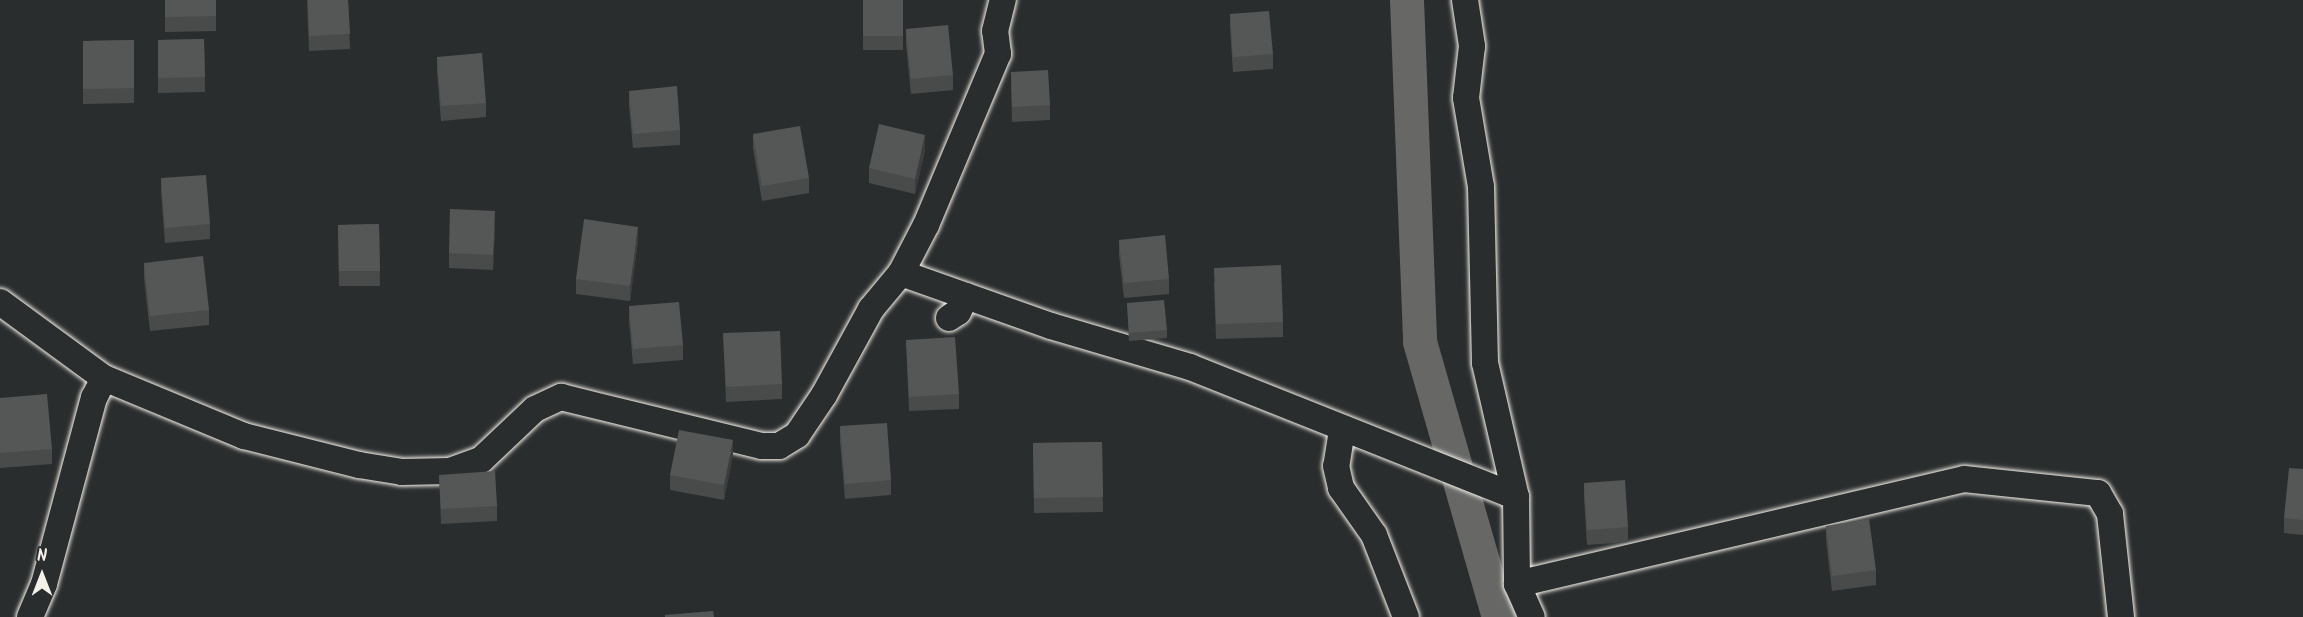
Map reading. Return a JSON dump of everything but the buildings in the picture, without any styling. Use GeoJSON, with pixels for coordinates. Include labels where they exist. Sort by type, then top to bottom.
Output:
{"type":"FeatureCollection","features":[{"type":"Feature","properties":{"kind":"street"},"geometry":{"type":"LineString","coordinates":[[0,302],[104,378],[244,436],[402,472],[450,471],[481,460],[535,409],[561,397],[762,446],[779,446],[796,435],[824,395],[871,309],[901,273],[926,225],[998,54],[995,31],[1003,0]]}},
{"type":"Feature","properties":{"kind":"street"},"geometry":{"type":"LineString","coordinates":[[1465,0],[1472,46],[1466,98],[1481,187],[1485,363],[1516,497],[1517,584],[1532,617]]}},
{"type":"Feature","properties":{"kind":"street"},"geometry":{"type":"LineString","coordinates":[[901,273],[1190,367],[1374,443],[1516,497]]}},
{"type":"Feature","properties":{"kind":"street"},"geometry":{"type":"LineString","coordinates":[[949,318],[958,312],[966,296]]}},
{"type":"Feature","properties":{"kind":"street"},"geometry":{"type":"LineString","coordinates":[[30,617],[44,584],[94,398],[104,378]]}},
{"type":"Feature","properties":{"kind":"street"},"geometry":{"type":"LineString","coordinates":[[1342,430],[1336,466],[1341,488],[1374,535],[1406,617]]}},
{"type":"Feature","properties":{"kind":"street"},"geometry":{"type":"LineString","coordinates":[[1517,584],[1964,479],[2098,493],[2110,514],[2121,617]]}},
{"type":"Feature","properties":{"kind":"waterway"},"geometry":{"type":"LineString","coordinates":[[1407,0],[1420,342],[1499,617]]}}]}
